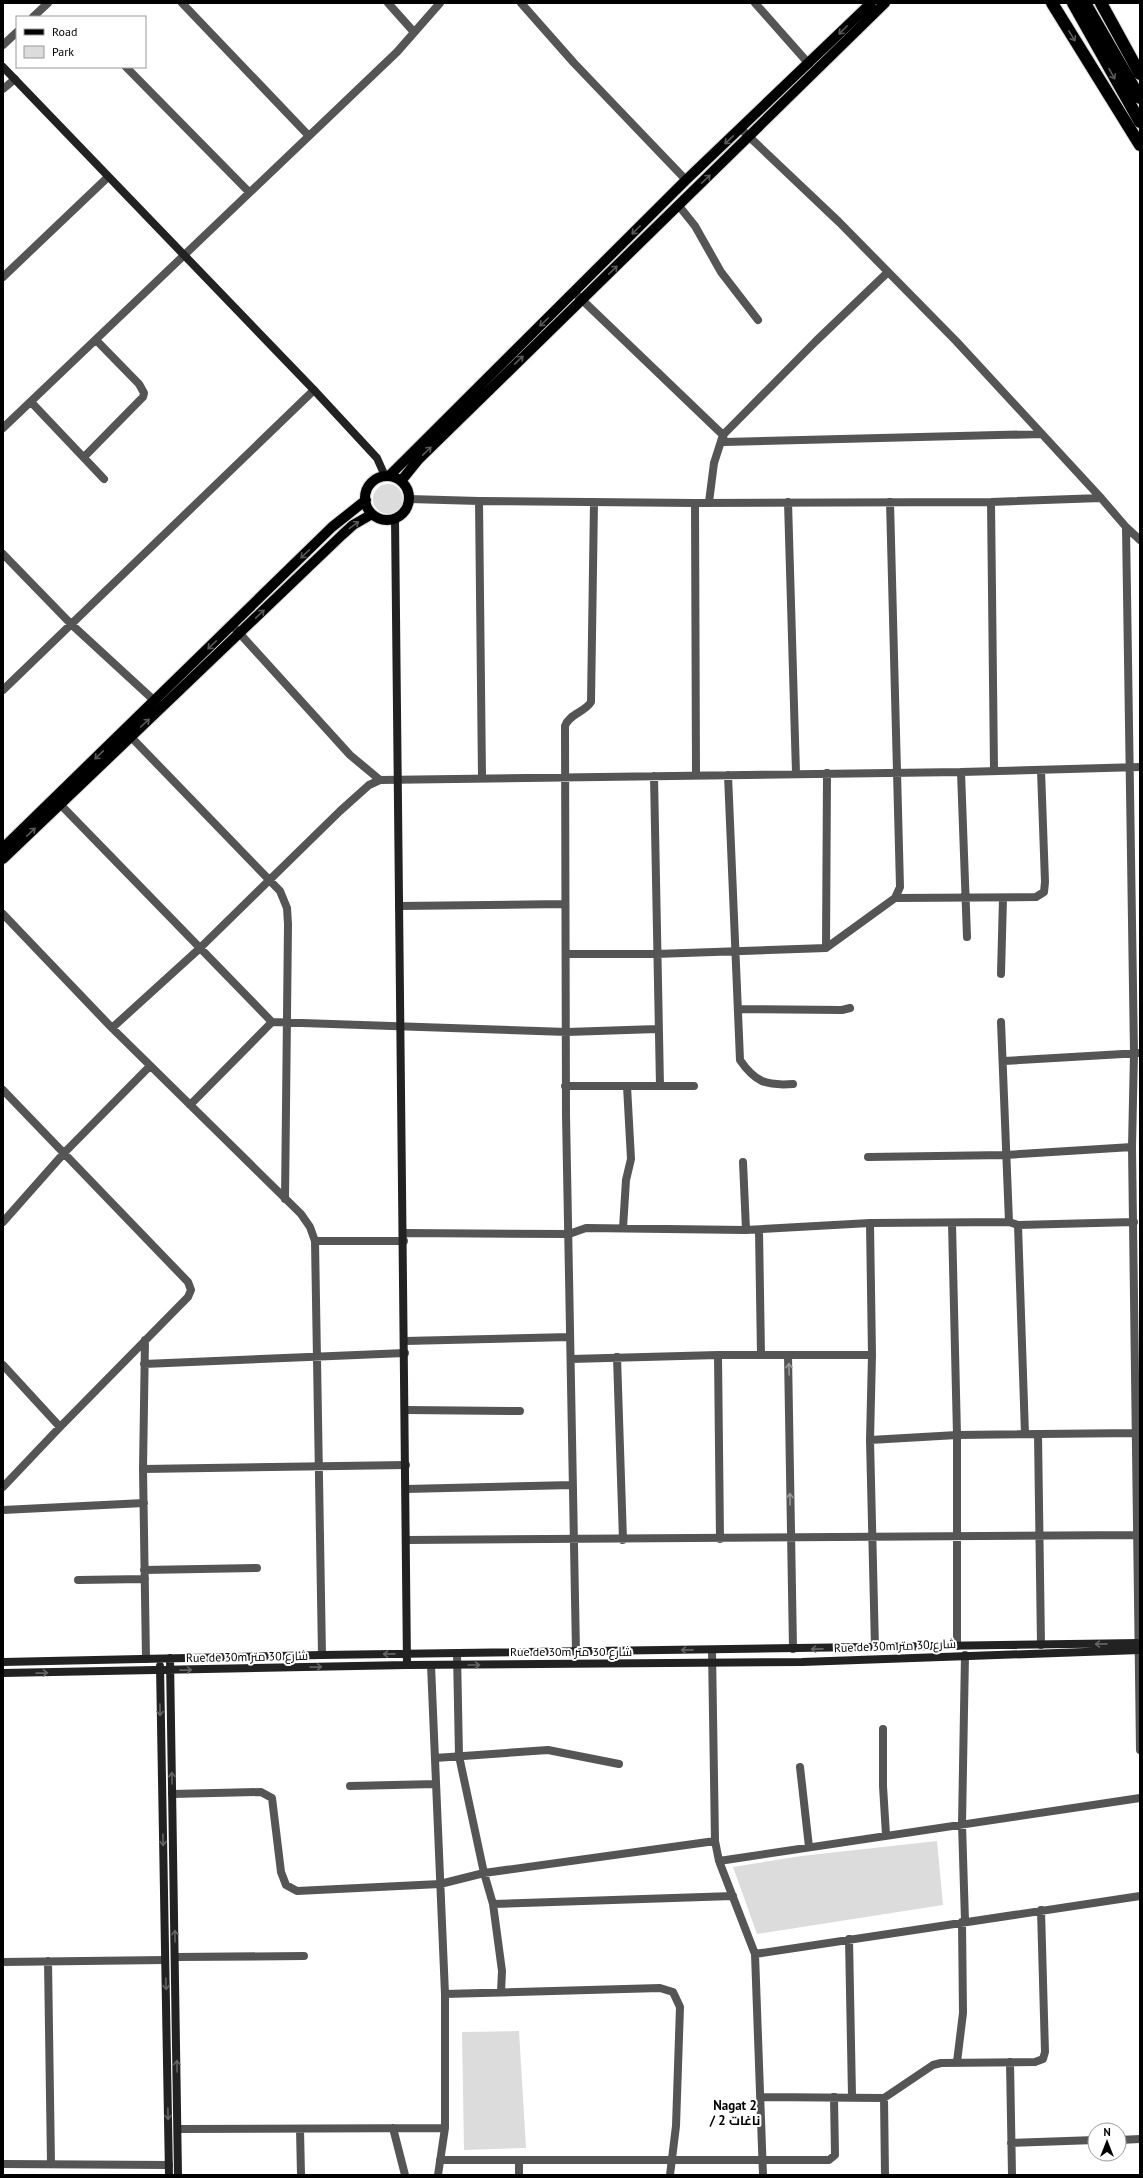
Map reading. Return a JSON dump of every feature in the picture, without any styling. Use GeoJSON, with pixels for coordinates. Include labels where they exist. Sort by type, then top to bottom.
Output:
{"type":"FeatureCollection","features":[{"type":"Feature","properties":{"kind":"highway"},"geometry":{"type":"LineString","coordinates":[[1052,3],[1140,145]]}},
{"type":"Feature","properties":{"kind":"highway"},"geometry":{"type":"LineString","coordinates":[[1073,3],[1140,122]]}},
{"type":"Feature","properties":{"kind":"highway"},"geometry":{"type":"LineString","coordinates":[[1085,3],[1140,98]]}},
{"type":"Feature","properties":{"kind":"highway"},"geometry":{"type":"LineString","coordinates":[[1101,3],[1140,74]]}},
{"type":"Feature","properties":{"kind":"main road"},"geometry":{"type":"LineString","coordinates":[[401,481],[466,406],[574,292],[686,180],[809,64],[871,3]]}},
{"type":"Feature","properties":{"kind":"main road"},"geometry":{"type":"LineString","coordinates":[[387,476],[401,481],[408,489],[409,499],[405,510],[395,518],[383,519],[372,514],[366,500],[368,487],[378,478],[387,476],[582,300],[885,3]]}},
{"type":"Feature","properties":{"kind":"main road"},"geometry":{"type":"LineString","coordinates":[[3,859],[154,700],[332,527],[366,500]]}},
{"type":"Feature","properties":{"kind":"main road"},"geometry":{"type":"LineString","coordinates":[[3,848],[161,708],[353,525],[372,514]]}},
{"type":"Feature","properties":{"kind":"street"},"geometry":{"type":"LineString","coordinates":[[34,16],[48,3]]}},
{"type":"Feature","properties":{"kind":"street"},"geometry":{"type":"LineString","coordinates":[[182,3],[309,136]]}},
{"type":"Feature","properties":{"kind":"street"},"geometry":{"type":"LineString","coordinates":[[388,3],[413,32]]}},
{"type":"Feature","properties":{"kind":"street"},"geometry":{"type":"LineString","coordinates":[[3,428],[397,52],[440,3]]}},
{"type":"Feature","properties":{"kind":"street"},"geometry":{"type":"LineString","coordinates":[[521,3],[574,63],[686,180]]}},
{"type":"Feature","properties":{"kind":"street"},"geometry":{"type":"LineString","coordinates":[[755,3],[809,64]]}},
{"type":"Feature","properties":{"kind":"street"},"geometry":{"type":"LineString","coordinates":[[3,44],[16,33]]}},
{"type":"Feature","properties":{"kind":"street"},"geometry":{"type":"LineString","coordinates":[[3,67],[314,390],[377,458],[387,476]]}},
{"type":"Feature","properties":{"kind":"street"},"geometry":{"type":"LineString","coordinates":[[127,68],[249,192]]}},
{"type":"Feature","properties":{"kind":"street"},"geometry":{"type":"LineString","coordinates":[[3,89],[15,79]]}},
{"type":"Feature","properties":{"kind":"street"},"geometry":{"type":"LineString","coordinates":[[741,129],[750,136],[888,272],[956,341],[1102,498],[1126,527],[1140,540]]}},
{"type":"Feature","properties":{"kind":"street"},"geometry":{"type":"LineString","coordinates":[[3,277],[108,177]]}},
{"type":"Feature","properties":{"kind":"street"},"geometry":{"type":"LineString","coordinates":[[679,206],[695,226],[721,272],[758,320]]}},
{"type":"Feature","properties":{"kind":"street"},"geometry":{"type":"LineString","coordinates":[[709,502],[714,463],[723,435],[816,341],[888,272]]}},
{"type":"Feature","properties":{"kind":"street"},"geometry":{"type":"LineString","coordinates":[[574,292],[723,435],[724,442],[1042,434]]}},
{"type":"Feature","properties":{"kind":"street"},"geometry":{"type":"LineString","coordinates":[[84,457],[143,397],[144,392],[139,384],[96,340]]}},
{"type":"Feature","properties":{"kind":"street"},"geometry":{"type":"LineString","coordinates":[[3,690],[314,390]]}},
{"type":"Feature","properties":{"kind":"street"},"geometry":{"type":"LineString","coordinates":[[31,402],[104,480]]}},
{"type":"Feature","properties":{"kind":"street"},"geometry":{"type":"LineString","coordinates":[[409,499],[695,503],[991,502],[1102,498]]}},
{"type":"Feature","properties":{"kind":"street"},"geometry":{"type":"LineString","coordinates":[[479,501],[482,778]]}},
{"type":"Feature","properties":{"kind":"street"},"geometry":{"type":"LineString","coordinates":[[576,1652],[565,1086],[567,1032],[565,726],[569,720],[589,706],[592,697],[594,502]]}},
{"type":"Feature","properties":{"kind":"street"},"geometry":{"type":"LineString","coordinates":[[788,502],[796,774]]}},
{"type":"Feature","properties":{"kind":"street"},"geometry":{"type":"LineString","coordinates":[[566,954],[656,954],[826,948],[895,898],[900,887],[890,502]]}},
{"type":"Feature","properties":{"kind":"street"},"geometry":{"type":"LineString","coordinates":[[991,502],[994,770]]}},
{"type":"Feature","properties":{"kind":"street"},"geometry":{"type":"LineString","coordinates":[[695,503],[696,775]]}},
{"type":"Feature","properties":{"kind":"street"},"geometry":{"type":"LineString","coordinates":[[395,518],[397,780],[406,1410],[407,1665]]}},
{"type":"Feature","properties":{"kind":"street"},"geometry":{"type":"LineString","coordinates":[[1126,527],[1128,767],[1137,1052],[1136,1135],[1132,1147],[1134,1222],[1137,1248],[1140,1750]]}},
{"type":"Feature","properties":{"kind":"street"},"geometry":{"type":"LineString","coordinates":[[3,554],[71,624],[161,708]]}},
{"type":"Feature","properties":{"kind":"street"},"geometry":{"type":"LineString","coordinates":[[232,625],[350,755],[380,780]]}},
{"type":"Feature","properties":{"kind":"street"},"geometry":{"type":"LineString","coordinates":[[130,736],[270,880],[280,891],[287,908],[288,1023],[285,1199]]}},
{"type":"Feature","properties":{"kind":"street"},"geometry":{"type":"LineString","coordinates":[[112,1028],[199,949],[346,806],[369,785],[380,780],[728,774],[961,772],[1140,767]]}},
{"type":"Feature","properties":{"kind":"street"},"geometry":{"type":"LineString","coordinates":[[895,898],[965,899],[1036,897],[1044,892],[1045,882],[1041,770]]}},
{"type":"Feature","properties":{"kind":"street"},"geometry":{"type":"LineString","coordinates":[[961,772],[967,937]]}},
{"type":"Feature","properties":{"kind":"street"},"geometry":{"type":"LineString","coordinates":[[826,948],[827,773]]}},
{"type":"Feature","properties":{"kind":"street"},"geometry":{"type":"LineString","coordinates":[[728,774],[740,1060],[750,1075],[765,1084],[793,1084]]}},
{"type":"Feature","properties":{"kind":"street"},"geometry":{"type":"LineString","coordinates":[[654,776],[657,1030],[660,1086]]}},
{"type":"Feature","properties":{"kind":"street"},"geometry":{"type":"LineString","coordinates":[[57,801],[199,949],[272,1022],[567,1032],[657,1030]]}},
{"type":"Feature","properties":{"kind":"street"},"geometry":{"type":"LineString","coordinates":[[1002,898],[1002,974]]}},
{"type":"Feature","properties":{"kind":"street"},"geometry":{"type":"LineString","coordinates":[[399,906],[565,904]]}},
{"type":"Feature","properties":{"kind":"street"},"geometry":{"type":"LineString","coordinates":[[3,914],[112,1028],[285,1199],[310,1226],[315,1241],[322,1655]]}},
{"type":"Feature","properties":{"kind":"street"},"geometry":{"type":"LineString","coordinates":[[739,1009],[842,1010],[850,1008]]}},
{"type":"Feature","properties":{"kind":"street"},"geometry":{"type":"LineString","coordinates":[[190,1105],[272,1022]]}},
{"type":"Feature","properties":{"kind":"street"},"geometry":{"type":"LineString","coordinates":[[1002,1022],[1009,1222]]}},
{"type":"Feature","properties":{"kind":"street"},"geometry":{"type":"LineString","coordinates":[[1004,1062],[1137,1052]]}},
{"type":"Feature","properties":{"kind":"street"},"geometry":{"type":"LineString","coordinates":[[3,1222],[65,1152],[150,1066]]}},
{"type":"Feature","properties":{"kind":"street"},"geometry":{"type":"LineString","coordinates":[[565,1086],[694,1086]]}},
{"type":"Feature","properties":{"kind":"street"},"geometry":{"type":"LineString","coordinates":[[623,1228],[626,1180],[631,1159],[626,1086]]}},
{"type":"Feature","properties":{"kind":"street"},"geometry":{"type":"LineString","coordinates":[[3,1090],[65,1152],[188,1282],[191,1290],[188,1297],[144,1340],[3,1487]]}},
{"type":"Feature","properties":{"kind":"street"},"geometry":{"type":"LineString","coordinates":[[868,1157],[1006,1155],[1132,1147]]}},
{"type":"Feature","properties":{"kind":"street"},"geometry":{"type":"LineString","coordinates":[[743,1162],[746,1230]]}},
{"type":"Feature","properties":{"kind":"street"},"geometry":{"type":"LineString","coordinates":[[315,1241],[404,1237],[568,1234],[586,1228],[759,1230],[870,1223],[1009,1222],[1018,1226],[1134,1222]]}},
{"type":"Feature","properties":{"kind":"street"},"geometry":{"type":"LineString","coordinates":[[870,1223],[872,1356],[870,1440],[875,1648]]}},
{"type":"Feature","properties":{"kind":"street"},"geometry":{"type":"LineString","coordinates":[[952,1223],[958,1435],[958,1646]]}},
{"type":"Feature","properties":{"kind":"street"},"geometry":{"type":"LineString","coordinates":[[1018,1226],[1025,1434]]}},
{"type":"Feature","properties":{"kind":"street"},"geometry":{"type":"LineString","coordinates":[[759,1230],[761,1356]]}},
{"type":"Feature","properties":{"kind":"street"},"geometry":{"type":"LineString","coordinates":[[405,1341],[570,1337]]}},
{"type":"Feature","properties":{"kind":"street"},"geometry":{"type":"LineString","coordinates":[[144,1340],[143,1469],[146,1659]]}},
{"type":"Feature","properties":{"kind":"street"},"geometry":{"type":"LineString","coordinates":[[144,1364],[405,1353]]}},
{"type":"Feature","properties":{"kind":"street"},"geometry":{"type":"LineString","coordinates":[[571,1359],[718,1355],[872,1356]]}},
{"type":"Feature","properties":{"kind":"street"},"geometry":{"type":"LineString","coordinates":[[718,1355],[720,1539]]}},
{"type":"Feature","properties":{"kind":"street"},"geometry":{"type":"LineString","coordinates":[[788,1355],[793,1649]]}},
{"type":"Feature","properties":{"kind":"street"},"geometry":{"type":"LineString","coordinates":[[617,1357],[623,1540]]}},
{"type":"Feature","properties":{"kind":"street"},"geometry":{"type":"LineString","coordinates":[[3,1366],[60,1427]]}},
{"type":"Feature","properties":{"kind":"street"},"geometry":{"type":"LineString","coordinates":[[406,1410],[520,1411]]}},
{"type":"Feature","properties":{"kind":"street"},"geometry":{"type":"LineString","coordinates":[[870,1440],[958,1435],[1137,1433]]}},
{"type":"Feature","properties":{"kind":"street"},"geometry":{"type":"LineString","coordinates":[[1038,1434],[1041,1645]]}},
{"type":"Feature","properties":{"kind":"street"},"geometry":{"type":"LineString","coordinates":[[143,1469],[406,1465]]}},
{"type":"Feature","properties":{"kind":"street"},"geometry":{"type":"LineString","coordinates":[[406,1488],[573,1485]]}},
{"type":"Feature","properties":{"kind":"street"},"geometry":{"type":"LineString","coordinates":[[3,1510],[144,1504]]}},
{"type":"Feature","properties":{"kind":"street"},"geometry":{"type":"LineString","coordinates":[[407,1540],[623,1540],[873,1537],[957,1538],[1039,1535],[1139,1535]]}},
{"type":"Feature","properties":{"kind":"street"},"geometry":{"type":"LineString","coordinates":[[144,1570],[257,1568]]}},
{"type":"Feature","properties":{"kind":"street"},"geometry":{"type":"LineString","coordinates":[[78,1580],[144,1579]]}},
{"type":"Feature","properties":{"kind":"street","name":"Rue de 30m شارع 30 متر"},"geometry":{"type":"LineString","coordinates":[[3,1662],[457,1653],[1041,1645],[1139,1646]]}},
{"type":"Feature","properties":{"kind":"street","name":"Rue de 30m شارع 30 متر"},"geometry":{"type":"LineString","coordinates":[[3,1673],[170,1671],[407,1665],[802,1662],[1139,1646]]}},
{"type":"Feature","properties":{"kind":"street"},"geometry":{"type":"LineString","coordinates":[[712,1650],[715,1841],[718,1861],[756,1954],[762,2175]]}},
{"type":"Feature","properties":{"kind":"street"},"geometry":{"type":"LineString","coordinates":[[457,1653],[456,1665],[459,1756],[484,1873],[493,1904],[502,1971],[501,1992]]}},
{"type":"Feature","properties":{"kind":"street"},"geometry":{"type":"LineString","coordinates":[[958,2062],[963,2013],[964,1922],[962,1824],[965,1655]]}},
{"type":"Feature","properties":{"kind":"street"},"geometry":{"type":"LineString","coordinates":[[170,1658],[176,1956],[178,2175]]}},
{"type":"Feature","properties":{"kind":"street"},"geometry":{"type":"LineString","coordinates":[[160,1659],[169,2175]]}},
{"type":"Feature","properties":{"kind":"street"},"geometry":{"type":"LineString","coordinates":[[431,1665],[445,1994],[445,2128],[438,2175]]}},
{"type":"Feature","properties":{"kind":"street"},"geometry":{"type":"LineString","coordinates":[[883,1729],[883,1786],[886,1836]]}},
{"type":"Feature","properties":{"kind":"street"},"geometry":{"type":"LineString","coordinates":[[435,1758],[548,1750],[619,1764]]}},
{"type":"Feature","properties":{"kind":"street"},"geometry":{"type":"LineString","coordinates":[[800,1767],[809,1847]]}},
{"type":"Feature","properties":{"kind":"street"},"geometry":{"type":"LineString","coordinates":[[350,1786],[436,1784]]}},
{"type":"Feature","properties":{"kind":"street"},"geometry":{"type":"LineString","coordinates":[[172,1794],[261,1792],[272,1798],[281,1872],[286,1885],[297,1891],[440,1884],[484,1873],[715,1841]]}},
{"type":"Feature","properties":{"kind":"street"},"geometry":{"type":"LineString","coordinates":[[718,1861],[1140,1798]]}},
{"type":"Feature","properties":{"kind":"street"},"geometry":{"type":"LineString","coordinates":[[493,1904],[732,1896]]}},
{"type":"Feature","properties":{"kind":"street"},"geometry":{"type":"LineString","coordinates":[[756,1954],[1140,1896]]}},
{"type":"Feature","properties":{"kind":"street"},"geometry":{"type":"LineString","coordinates":[[761,2097],[834,2098],[852,2096],[884,2098],[934,2065],[941,2063],[1035,2062],[1043,2059],[1045,2052],[1041,1910]]}},
{"type":"Feature","properties":{"kind":"street"},"geometry":{"type":"LineString","coordinates":[[849,1939],[852,2096]]}},
{"type":"Feature","properties":{"kind":"street"},"geometry":{"type":"LineString","coordinates":[[176,1956],[304,1956]]}},
{"type":"Feature","properties":{"kind":"street"},"geometry":{"type":"LineString","coordinates":[[3,1962],[165,1960]]}},
{"type":"Feature","properties":{"kind":"street"},"geometry":{"type":"LineString","coordinates":[[48,1961],[51,2164]]}},
{"type":"Feature","properties":{"kind":"street"},"geometry":{"type":"LineString","coordinates":[[445,1994],[660,1988],[673,1992],[680,2007],[676,2126],[670,2159],[670,2175]]}},
{"type":"Feature","properties":{"kind":"street"},"geometry":{"type":"LineString","coordinates":[[1010,2062],[1012,2175]]}},
{"type":"Feature","properties":{"kind":"street"},"geometry":{"type":"LineString","coordinates":[[440,2160],[828,2160],[833,2158],[835,2155],[834,2098]]}},
{"type":"Feature","properties":{"kind":"street"},"geometry":{"type":"LineString","coordinates":[[884,2098],[885,2175]]}},
{"type":"Feature","properties":{"kind":"street"},"geometry":{"type":"LineString","coordinates":[[393,2128],[405,2175]]}},
{"type":"Feature","properties":{"kind":"street"},"geometry":{"type":"LineString","coordinates":[[178,2130],[445,2128]]}},
{"type":"Feature","properties":{"kind":"street"},"geometry":{"type":"LineString","coordinates":[[300,2129],[301,2175]]}},
{"type":"Feature","properties":{"kind":"street"},"geometry":{"type":"LineString","coordinates":[[1127,2140],[1140,2139]]}},
{"type":"Feature","properties":{"kind":"street"},"geometry":{"type":"LineString","coordinates":[[1011,2143],[1087,2140]]}},
{"type":"Feature","properties":{"kind":"street"},"geometry":{"type":"LineString","coordinates":[[519,2161],[519,2175]]}},
{"type":"Feature","properties":{"kind":"street"},"geometry":{"type":"LineString","coordinates":[[3,2164],[168,2165]]}},
{"type":"Feature","properties":{"kind":"green space"},"geometry":{"type":"Polygon","coordinates":[[[388,484],[399,488],[403,499],[399,510],[388,514],[377,510],[373,499],[377,488],[388,484]]]}},
{"type":"Feature","properties":{"kind":"green space"},"geometry":{"type":"Polygon","coordinates":[[[937,1841],[943,1905],[757,1934],[733,1867],[801,1856],[937,1841]]]}},
{"type":"Feature","properties":{"kind":"green space"},"geometry":{"type":"Polygon","coordinates":[[[519,2031],[526,2148],[464,2150],[462,2032],[519,2031]]]}},
{"type":"Feature","properties":{"kind":"district","name":"Nagat 2 / ناغات 2"},"geometry":{"type":"Point","coordinates":[735,2112]}}]}
